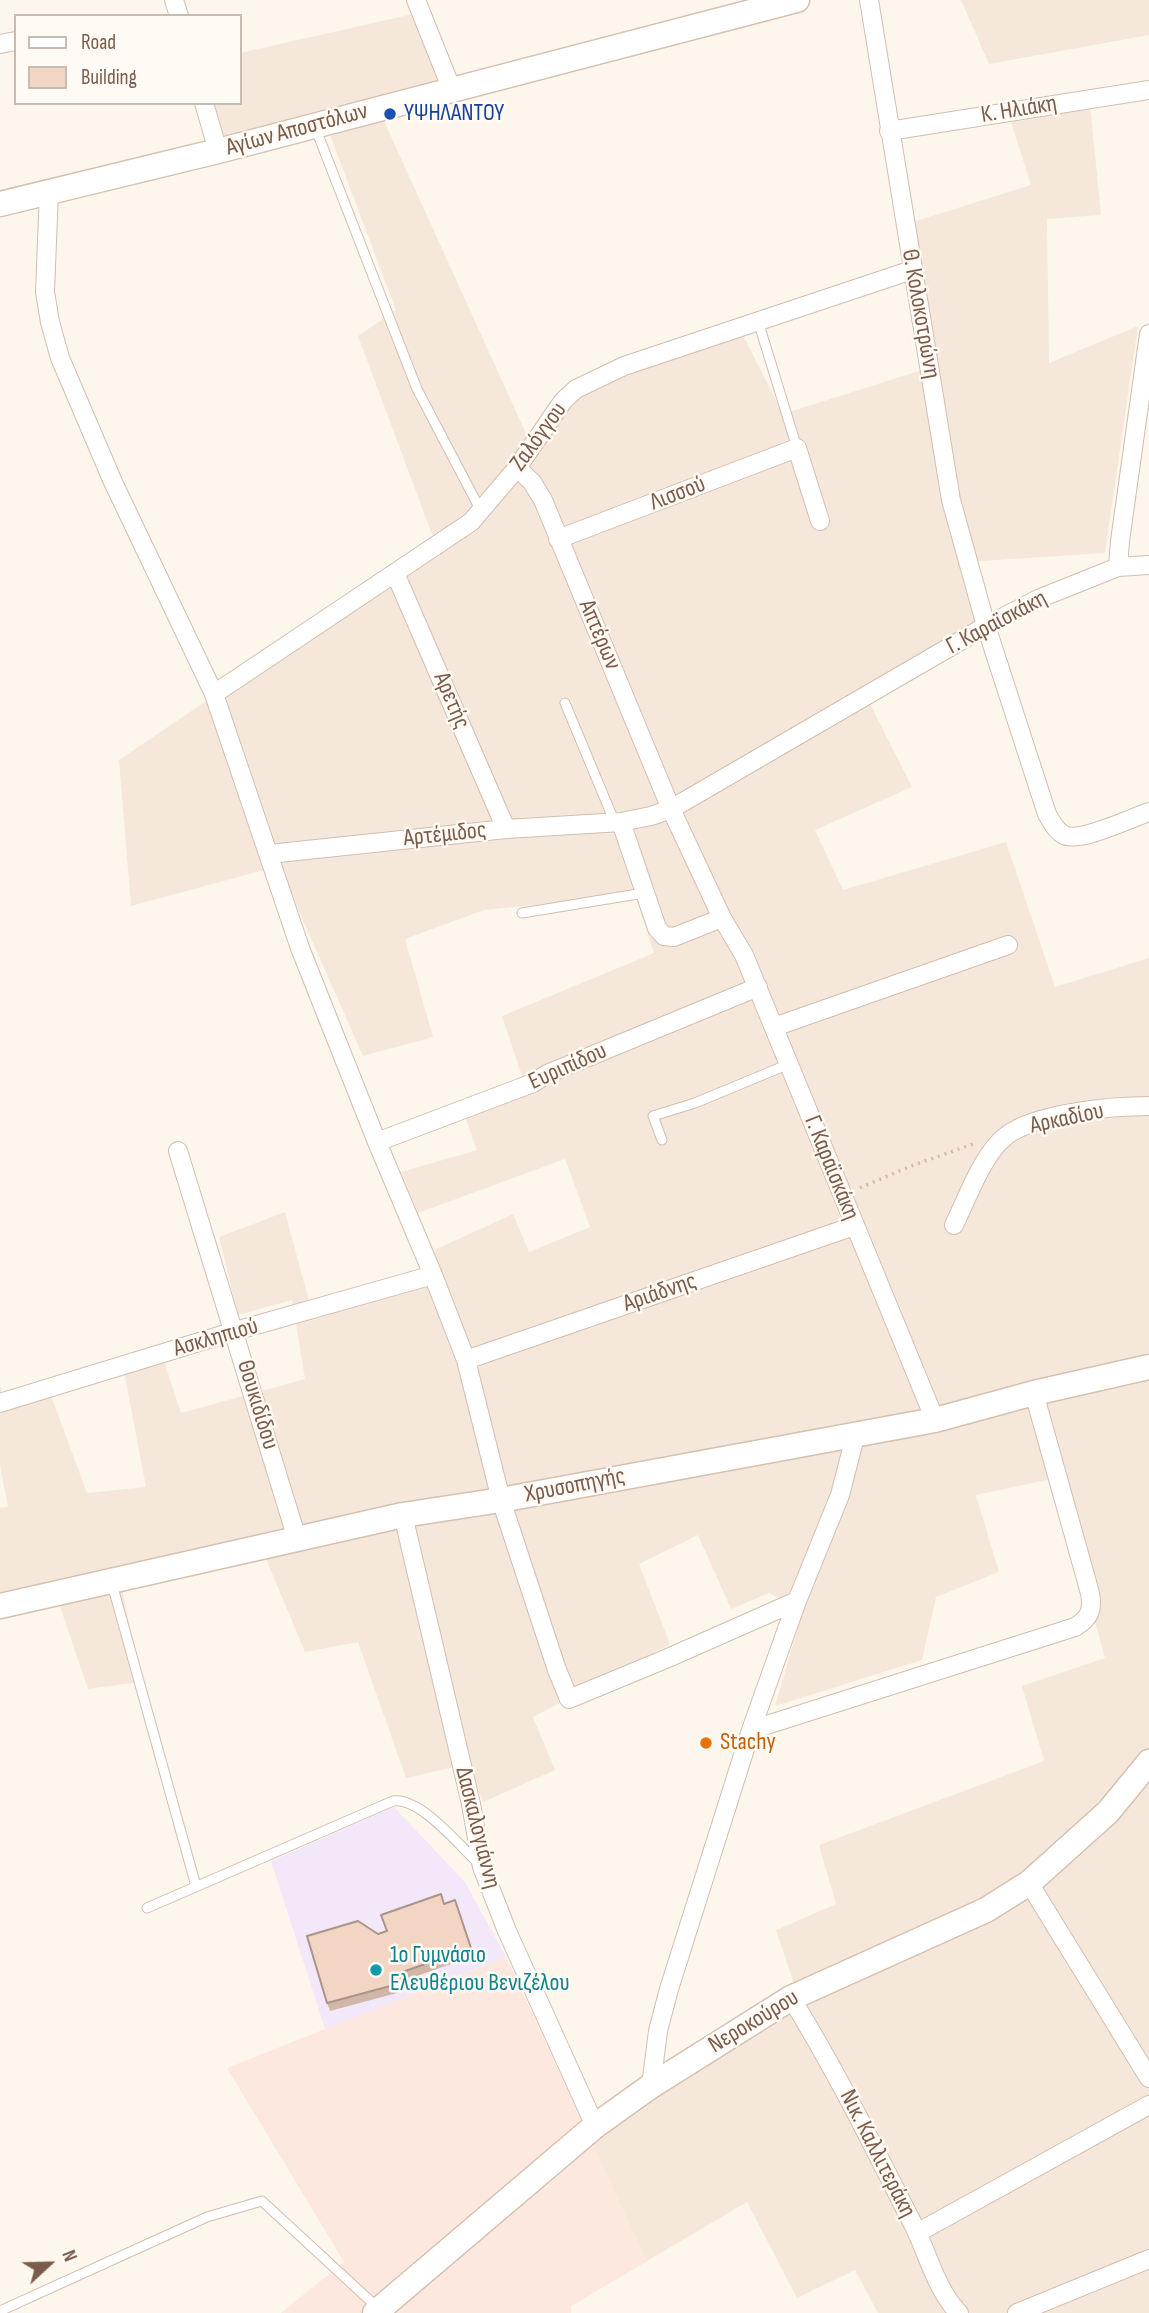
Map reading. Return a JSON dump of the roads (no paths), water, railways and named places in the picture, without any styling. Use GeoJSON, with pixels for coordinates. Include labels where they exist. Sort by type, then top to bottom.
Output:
{"type":"FeatureCollection","features":[{"type":"Feature","properties":{"kind":"street"},"geometry":{"type":"LineString","coordinates":[[416,0],[452,90]]}},
{"type":"Feature","properties":{"kind":"street","name":"Αγίων Αποστόλων"},"geometry":{"type":"LineString","coordinates":[[0,204],[218,151],[797,0]]}},
{"type":"Feature","properties":{"kind":"street","name":"Θ. Κολοκοτρώνη"},"geometry":{"type":"LineString","coordinates":[[869,0],[951,500],[986,626],[1047,814],[1064,835],[1077,837],[1149,813]]}},
{"type":"Feature","properties":{"kind":"street","name":"Κ. Ηλιάκη"},"geometry":{"type":"LineString","coordinates":[[889,131],[1149,90]]}},
{"type":"Feature","properties":{"kind":"street"},"geometry":{"type":"LineString","coordinates":[[205,105],[218,151]]}},
{"type":"Feature","properties":{"kind":"street"},"geometry":{"type":"LineString","coordinates":[[49,191],[45,292],[60,358],[113,482],[214,695],[300,948],[466,1360],[501,1500],[569,1699],[797,1601]]}},
{"type":"Feature","properties":{"kind":"street","name":"Ζαλόγγου"},"geometry":{"type":"LineString","coordinates":[[214,695],[453,536],[481,512],[517,468],[563,401],[576,389],[624,366],[912,270]]}},
{"type":"Feature","properties":{"kind":"street"},"geometry":{"type":"LineString","coordinates":[[1118,567],[1119,541],[1149,334]]}},
{"type":"Feature","properties":{"kind":"street"},"geometry":{"type":"LineString","coordinates":[[797,449],[820,521]]}},
{"type":"Feature","properties":{"kind":"street","name":"Λισσού"},"geometry":{"type":"LineString","coordinates":[[558,539],[797,449]]}},
{"type":"Feature","properties":{"kind":"street","name":"Απτέρων"},"geometry":{"type":"LineString","coordinates":[[517,468],[532,482],[543,500],[671,809]]}},
{"type":"Feature","properties":{"kind":"street","name":"Γ. Καραϊσκάκη"},"geometry":{"type":"LineString","coordinates":[[618,823],[651,817],[671,809],[986,626],[1038,599],[1118,567],[1149,565]]}},
{"type":"Feature","properties":{"kind":"street","name":"Αρετής"},"geometry":{"type":"LineString","coordinates":[[395,573],[506,829]]}},
{"type":"Feature","properties":{"kind":"street","name":"Γ. Καραϊσκάκη"},"geometry":{"type":"LineString","coordinates":[[671,809],[758,987],[934,1420]]}},
{"type":"Feature","properties":{"kind":"street"},"geometry":{"type":"LineString","coordinates":[[618,823],[657,928],[668,937],[722,918]]}},
{"type":"Feature","properties":{"kind":"street","name":"Αρτέμιδος"},"geometry":{"type":"LineString","coordinates":[[269,854],[506,829],[618,823]]}},
{"type":"Feature","properties":{"kind":"street"},"geometry":{"type":"LineString","coordinates":[[774,1027],[1007,945]]}},
{"type":"Feature","properties":{"kind":"street","name":"Ευριπίδου"},"geometry":{"type":"LineString","coordinates":[[377,1142],[533,1083],[547,1074],[758,987]]}},
{"type":"Feature","properties":{"kind":"street","name":"Αρκαδίου"},"geometry":{"type":"LineString","coordinates":[[954,1225],[988,1156],[1006,1136],[1031,1123],[1059,1116],[1149,1106]]}},
{"type":"Feature","properties":{"kind":"street","name":"Θουκιδίδου"},"geometry":{"type":"LineString","coordinates":[[178,1151],[297,1539]]}},
{"type":"Feature","properties":{"kind":"street","name":"Αριάδνης"},"geometry":{"type":"LineString","coordinates":[[466,1360],[854,1226]]}},
{"type":"Feature","properties":{"kind":"street","name":"Ασκληπιού"},"geometry":{"type":"LineString","coordinates":[[0,1403],[235,1331],[433,1275]]}},
{"type":"Feature","properties":{"kind":"street","name":"Χρυσοπηγής"},"geometry":{"type":"LineString","coordinates":[[0,1606],[403,1515],[501,1500],[934,1420],[1034,1393],[1149,1367]]}},
{"type":"Feature","properties":{"kind":"street"},"geometry":{"type":"LineString","coordinates":[[751,1730],[1075,1627],[1087,1620],[1093,1608],[1090,1593],[1034,1393]]}},
{"type":"Feature","properties":{"kind":"street"},"geometry":{"type":"LineString","coordinates":[[651,2087],[656,2041],[666,2000],[751,1730],[797,1601],[840,1495],[856,1433]]}},
{"type":"Feature","properties":{"kind":"street","name":"Δασκαλογιάννη"},"geometry":{"type":"LineString","coordinates":[[403,1515],[471,1804],[482,1867],[507,1931],[595,2126]]}},
{"type":"Feature","properties":{"kind":"street","name":"Νεροκούρου"},"geometry":{"type":"LineString","coordinates":[[377,2311],[595,2126],[651,2087],[791,1998],[986,1910],[1029,1883],[1108,1812],[1149,1762]]}},
{"type":"Feature","properties":{"kind":"street"},"geometry":{"type":"LineString","coordinates":[[1029,1883],[1149,2078]]}},
{"type":"Feature","properties":{"kind":"street","name":"Νικ. Καλλιτεράκη"},"geometry":{"type":"LineString","coordinates":[[791,1998],[825,2053],[918,2233],[944,2292],[959,2313]]}},
{"type":"Feature","properties":{"kind":"street"},"geometry":{"type":"LineString","coordinates":[[918,2233],[1149,2105]]}},
{"type":"Feature","properties":{"kind":"street"},"geometry":{"type":"LineString","coordinates":[[1025,2312],[1097,2278],[1149,2259]]}},
{"type":"Feature","properties":{"kind":"lane"},"geometry":{"type":"LineString","coordinates":[[315,125],[417,389],[481,512]]}},
{"type":"Feature","properties":{"kind":"lane"},"geometry":{"type":"LineString","coordinates":[[758,321],[797,449]]}},
{"type":"Feature","properties":{"kind":"lane"},"geometry":{"type":"LineString","coordinates":[[565,703],[618,823]]}},
{"type":"Feature","properties":{"kind":"lane"},"geometry":{"type":"LineString","coordinates":[[522,912],[644,893]]}},
{"type":"Feature","properties":{"kind":"lane"},"geometry":{"type":"LineString","coordinates":[[662,1140],[653,1116],[789,1064]]}},
{"type":"Feature","properties":{"kind":"lane"},"geometry":{"type":"LineString","coordinates":[[112,1581],[196,1886]]}},
{"type":"Feature","properties":{"kind":"lane"},"geometry":{"type":"LineString","coordinates":[[147,1908],[383,1804],[402,1800],[429,1816],[482,1867]]}},
{"type":"Feature","properties":{"kind":"lane"},"geometry":{"type":"LineString","coordinates":[[0,2311],[207,2217],[262,2201],[377,2311]]}},
{"type":"Feature","properties":{"kind":"place","name":"ΥΨΗΛΑΝΤΟΥ"},"geometry":{"type":"Point","coordinates":[390,114]}},
{"type":"Feature","properties":{"kind":"place","name":"Stachy"},"geometry":{"type":"Point","coordinates":[706,1743]}},
{"type":"Feature","properties":{"kind":"place","name":"1ο Γυμνάσιο Ελευθέριου Βενιζέλου"},"geometry":{"type":"Point","coordinates":[376,1970]}}]}
